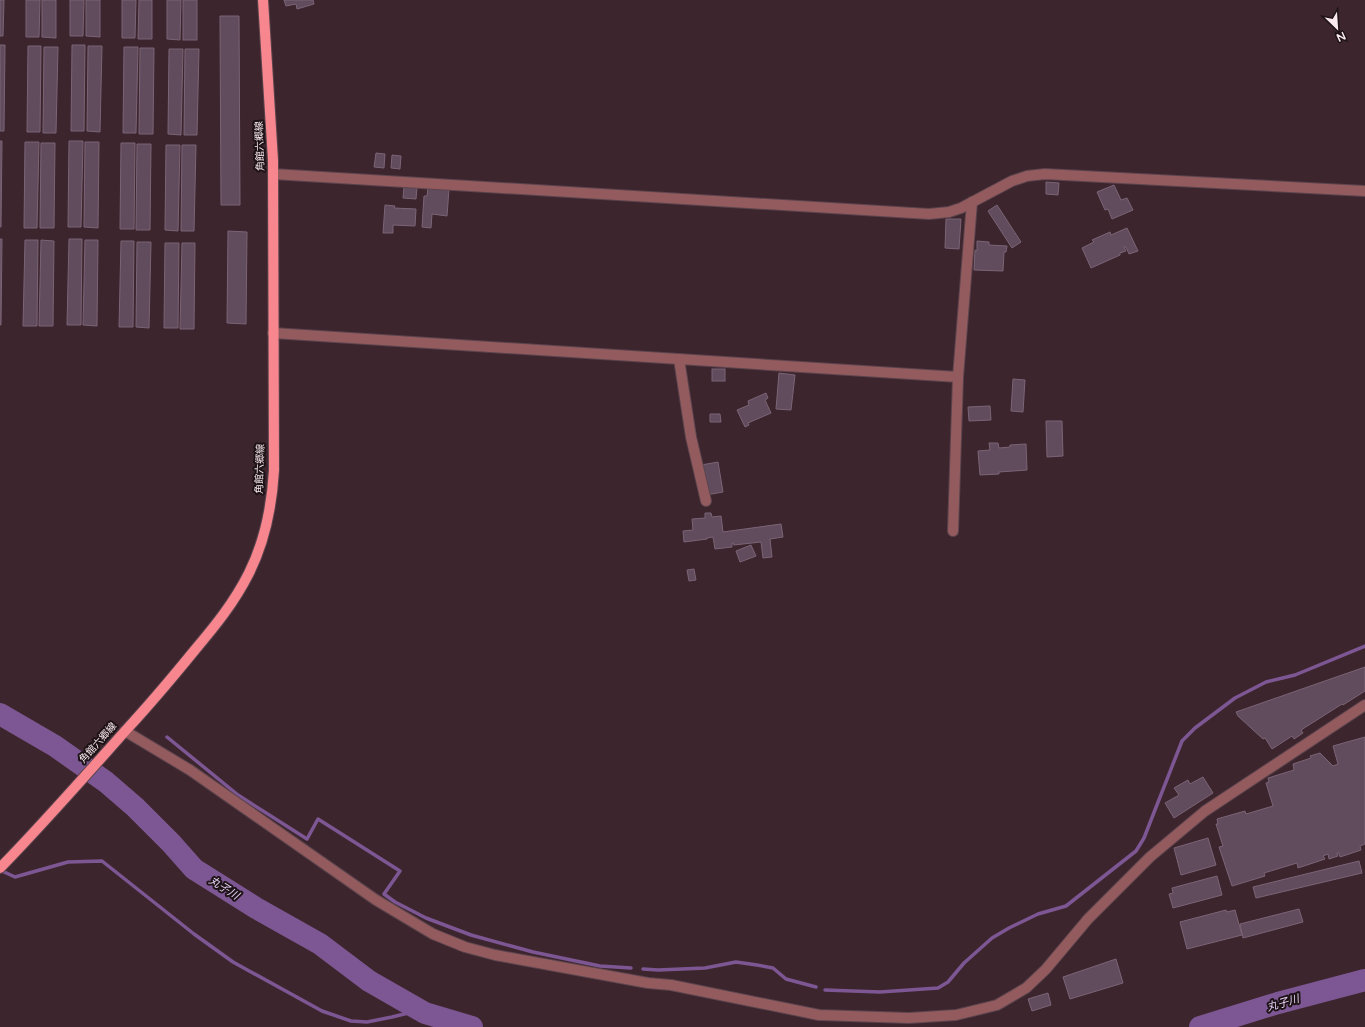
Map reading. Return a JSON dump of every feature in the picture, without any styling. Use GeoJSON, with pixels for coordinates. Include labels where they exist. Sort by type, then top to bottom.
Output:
{"type":"FeatureCollection","features":[{"type":"Feature","properties":{"kind":"main road","name":"角館六郷線"},"geometry":{"type":"LineString","coordinates":[[2,865],[59,805],[158,695],[225,613],[238,594],[250,571],[262,541],[272,496],[274,470],[273,174],[266,23],[263,0]]}},
{"type":"Feature","properties":{"kind":"street"},"geometry":{"type":"LineString","coordinates":[[273,174],[929,214],[949,212],[961,208],[1012,181],[1027,176],[1045,174],[1365,191]]}},
{"type":"Feature","properties":{"kind":"street"},"geometry":{"type":"LineString","coordinates":[[953,531],[958,377],[972,202]]}},
{"type":"Feature","properties":{"kind":"street"},"geometry":{"type":"LineString","coordinates":[[273,333],[958,377]]}},
{"type":"Feature","properties":{"kind":"street"},"geometry":{"type":"LineString","coordinates":[[679,359],[691,437],[706,501]]}},
{"type":"Feature","properties":{"kind":"street"},"geometry":{"type":"LineString","coordinates":[[125,731],[190,770],[376,900],[433,934],[465,947],[494,955],[636,981],[671,985],[819,1014],[909,1018],[956,1015],[997,1005],[1026,988],[1046,970],[1088,919],[1150,857],[1186,826],[1205,811],[1365,705]]}},
{"type":"Feature","properties":{"kind":"building"},"geometry":{"type":"Polygon","coordinates":[[[0,0],[4,0],[3,36],[0,36],[0,0]]]}},
{"type":"Feature","properties":{"kind":"building"},"geometry":{"type":"Polygon","coordinates":[[[26,0],[40,0],[39,37],[26,37],[26,0]]]}},
{"type":"Feature","properties":{"kind":"building"},"geometry":{"type":"Polygon","coordinates":[[[42,0],[56,0],[56,38],[42,37],[42,0]]]}},
{"type":"Feature","properties":{"kind":"building"},"geometry":{"type":"Polygon","coordinates":[[[70,0],[84,0],[83,36],[70,36],[70,0]]]}},
{"type":"Feature","properties":{"kind":"building"},"geometry":{"type":"Polygon","coordinates":[[[86,0],[100,0],[100,37],[86,36],[86,0]]]}},
{"type":"Feature","properties":{"kind":"building"},"geometry":{"type":"Polygon","coordinates":[[[122,0],[136,0],[135,38],[122,38],[122,0]]]}},
{"type":"Feature","properties":{"kind":"building"},"geometry":{"type":"Polygon","coordinates":[[[139,0],[152,0],[152,39],[138,39],[139,0]]]}},
{"type":"Feature","properties":{"kind":"building"},"geometry":{"type":"Polygon","coordinates":[[[167,0],[181,0],[180,40],[167,39],[167,0]]]}},
{"type":"Feature","properties":{"kind":"building"},"geometry":{"type":"Polygon","coordinates":[[[183,0],[197,0],[197,40],[183,40],[183,0]]]}},
{"type":"Feature","properties":{"kind":"building"},"geometry":{"type":"Polygon","coordinates":[[[284,0],[313,0],[314,4],[297,9],[296,4],[286,6],[284,0]]]}},
{"type":"Feature","properties":{"kind":"building"},"geometry":{"type":"Polygon","coordinates":[[[220,16],[239,16],[240,205],[221,205],[220,16]]]}},
{"type":"Feature","properties":{"kind":"building"},"geometry":{"type":"Polygon","coordinates":[[[0,45],[5,45],[4,131],[0,131],[0,45]]]}},
{"type":"Feature","properties":{"kind":"building"},"geometry":{"type":"Polygon","coordinates":[[[72,45],[85,45],[84,131],[71,131],[72,45]]]}},
{"type":"Feature","properties":{"kind":"building"},"geometry":{"type":"Polygon","coordinates":[[[28,46],[41,46],[40,132],[27,132],[28,46]]]}},
{"type":"Feature","properties":{"kind":"building"},"geometry":{"type":"Polygon","coordinates":[[[88,46],[102,46],[100,132],[87,131],[88,46]]]}},
{"type":"Feature","properties":{"kind":"building"},"geometry":{"type":"Polygon","coordinates":[[[44,47],[58,47],[56,133],[43,133],[44,47]]]}},
{"type":"Feature","properties":{"kind":"building"},"geometry":{"type":"Polygon","coordinates":[[[124,47],[138,47],[136,133],[123,133],[124,47]]]}},
{"type":"Feature","properties":{"kind":"building"},"geometry":{"type":"Polygon","coordinates":[[[140,48],[154,48],[153,134],[139,134],[140,48]]]}},
{"type":"Feature","properties":{"kind":"building"},"geometry":{"type":"Polygon","coordinates":[[[169,49],[183,49],[181,135],[168,134],[169,49]]]}},
{"type":"Feature","properties":{"kind":"building"},"geometry":{"type":"Polygon","coordinates":[[[185,49],[199,49],[197,135],[184,135],[185,49]]]}},
{"type":"Feature","properties":{"kind":"building"},"geometry":{"type":"Polygon","coordinates":[[[0,141],[2,141],[1,227],[0,227],[0,141]]]}},
{"type":"Feature","properties":{"kind":"building"},"geometry":{"type":"Polygon","coordinates":[[[69,141],[83,141],[81,227],[68,227],[69,141]]]}},
{"type":"Feature","properties":{"kind":"building"},"geometry":{"type":"Polygon","coordinates":[[[25,142],[39,142],[37,228],[24,228],[25,142]]]}},
{"type":"Feature","properties":{"kind":"building"},"geometry":{"type":"Polygon","coordinates":[[[85,142],[99,142],[98,228],[84,227],[85,142]]]}},
{"type":"Feature","properties":{"kind":"building"},"geometry":{"type":"Polygon","coordinates":[[[41,143],[55,143],[54,228],[40,228],[41,143]]]}},
{"type":"Feature","properties":{"kind":"building"},"geometry":{"type":"Polygon","coordinates":[[[121,143],[135,143],[134,229],[120,229],[121,143]]]}},
{"type":"Feature","properties":{"kind":"building"},"geometry":{"type":"Polygon","coordinates":[[[137,144],[151,144],[150,230],[136,230],[137,144]]]}},
{"type":"Feature","properties":{"kind":"building"},"geometry":{"type":"Polygon","coordinates":[[[166,145],[180,145],[178,231],[165,230],[166,145]]]}},
{"type":"Feature","properties":{"kind":"building"},"geometry":{"type":"Polygon","coordinates":[[[182,145],[196,145],[194,231],[181,231],[182,145]]]}},
{"type":"Feature","properties":{"kind":"building"},"geometry":{"type":"Polygon","coordinates":[[[376,153],[385,154],[384,168],[374,167],[376,153]]]}},
{"type":"Feature","properties":{"kind":"building"},"geometry":{"type":"Polygon","coordinates":[[[392,155],[401,156],[400,169],[391,168],[392,155]]]}},
{"type":"Feature","properties":{"kind":"building"},"geometry":{"type":"Polygon","coordinates":[[[1046,182],[1059,183],[1058,195],[1046,194],[1046,182]]]}},
{"type":"Feature","properties":{"kind":"building"},"geometry":{"type":"Polygon","coordinates":[[[1114,185],[1121,200],[1127,198],[1133,210],[1112,219],[1108,209],[1105,210],[1097,192],[1114,185]]]}},
{"type":"Feature","properties":{"kind":"building"},"geometry":{"type":"Polygon","coordinates":[[[404,187],[417,188],[416,199],[403,198],[404,187]]]}},
{"type":"Feature","properties":{"kind":"building"},"geometry":{"type":"Polygon","coordinates":[[[428,188],[449,189],[447,216],[432,214],[431,228],[422,227],[424,196],[427,196],[428,188]]]}},
{"type":"Feature","properties":{"kind":"building"},"geometry":{"type":"Polygon","coordinates":[[[385,205],[395,206],[394,208],[416,209],[415,226],[393,225],[393,233],[383,233],[385,205]]]}},
{"type":"Feature","properties":{"kind":"building"},"geometry":{"type":"Polygon","coordinates":[[[997,205],[1021,242],[1012,248],[988,211],[997,205]]]}},
{"type":"Feature","properties":{"kind":"building"},"geometry":{"type":"Polygon","coordinates":[[[946,219],[961,219],[959,249],[945,248],[946,219]]]}},
{"type":"Feature","properties":{"kind":"building"},"geometry":{"type":"Polygon","coordinates":[[[1127,228],[1138,251],[1129,254],[1126,247],[1124,247],[1126,251],[1120,253],[1120,255],[1091,268],[1082,248],[1094,242],[1092,240],[1110,232],[1111,235],[1127,228]]]}},
{"type":"Feature","properties":{"kind":"building"},"geometry":{"type":"Polygon","coordinates":[[[228,231],[247,232],[246,324],[227,323],[228,231]]]}},
{"type":"Feature","properties":{"kind":"building"},"geometry":{"type":"Polygon","coordinates":[[[0,239],[2,239],[1,325],[0,325],[0,239]]]}},
{"type":"Feature","properties":{"kind":"building"},"geometry":{"type":"Polygon","coordinates":[[[69,239],[82,239],[81,325],[67,325],[69,239]]]}},
{"type":"Feature","properties":{"kind":"building"},"geometry":{"type":"Polygon","coordinates":[[[25,240],[38,240],[37,326],[23,326],[25,240]]]}},
{"type":"Feature","properties":{"kind":"building"},"geometry":{"type":"Polygon","coordinates":[[[41,240],[54,241],[53,326],[39,326],[41,240]]]}},
{"type":"Feature","properties":{"kind":"building"},"geometry":{"type":"Polygon","coordinates":[[[85,240],[98,240],[97,326],[83,325],[85,240]]]}},
{"type":"Feature","properties":{"kind":"building"},"geometry":{"type":"Polygon","coordinates":[[[121,241],[134,241],[133,327],[119,327],[121,241]]]}},
{"type":"Feature","properties":{"kind":"building"},"geometry":{"type":"Polygon","coordinates":[[[977,241],[989,242],[989,245],[1007,246],[1006,252],[1004,252],[1003,271],[974,270],[977,241]]]}},
{"type":"Feature","properties":{"kind":"building"},"geometry":{"type":"Polygon","coordinates":[[[137,242],[151,242],[149,328],[136,327],[137,242]]]}},
{"type":"Feature","properties":{"kind":"building"},"geometry":{"type":"Polygon","coordinates":[[[165,243],[179,243],[178,328],[164,328],[165,243]]]}},
{"type":"Feature","properties":{"kind":"building"},"geometry":{"type":"Polygon","coordinates":[[[182,243],[195,243],[194,329],[180,329],[182,243]]]}},
{"type":"Feature","properties":{"kind":"building"},"geometry":{"type":"Polygon","coordinates":[[[712,369],[725,369],[725,381],[712,381],[712,369]]]}},
{"type":"Feature","properties":{"kind":"building"},"geometry":{"type":"Polygon","coordinates":[[[779,373],[795,375],[791,410],[776,409],[779,373]]]}},
{"type":"Feature","properties":{"kind":"building"},"geometry":{"type":"Polygon","coordinates":[[[1013,379],[1025,380],[1023,412],[1011,411],[1013,379]]]}},
{"type":"Feature","properties":{"kind":"building"},"geometry":{"type":"Polygon","coordinates":[[[766,393],[768,398],[765,400],[771,413],[748,423],[749,425],[745,427],[737,410],[749,405],[748,401],[766,393]]]}},
{"type":"Feature","properties":{"kind":"building"},"geometry":{"type":"Polygon","coordinates":[[[990,406],[991,420],[969,421],[968,407],[990,406]]]}},
{"type":"Feature","properties":{"kind":"building"},"geometry":{"type":"Polygon","coordinates":[[[710,414],[720,414],[721,422],[710,422],[710,414]]]}},
{"type":"Feature","properties":{"kind":"building"},"geometry":{"type":"Polygon","coordinates":[[[1046,421],[1062,421],[1063,456],[1047,457],[1046,421]]]}},
{"type":"Feature","properties":{"kind":"building"},"geometry":{"type":"Polygon","coordinates":[[[989,443],[998,443],[999,448],[1010,447],[1010,445],[1026,444],[1027,470],[980,475],[978,451],[990,450],[989,443]]]}},
{"type":"Feature","properties":{"kind":"building"},"geometry":{"type":"Polygon","coordinates":[[[718,462],[723,492],[706,495],[701,465],[718,462]]]}},
{"type":"Feature","properties":{"kind":"building"},"geometry":{"type":"Polygon","coordinates":[[[705,513],[711,513],[712,517],[721,516],[723,532],[781,524],[783,537],[770,539],[772,557],[763,558],[761,542],[734,545],[732,543],[732,547],[715,549],[713,537],[684,542],[683,531],[693,530],[692,519],[705,518],[705,513]]]}},
{"type":"Feature","properties":{"kind":"building"},"geometry":{"type":"Polygon","coordinates":[[[751,545],[756,556],[740,562],[736,551],[751,545]]]}},
{"type":"Feature","properties":{"kind":"building"},"geometry":{"type":"Polygon","coordinates":[[[694,569],[696,580],[689,581],[687,570],[694,569]]]}},
{"type":"Feature","properties":{"kind":"building"},"geometry":{"type":"Polygon","coordinates":[[[1365,667],[1365,691],[1301,730],[1303,733],[1294,739],[1292,736],[1272,749],[1265,738],[1263,739],[1238,716],[1236,712],[1365,667]]]}},
{"type":"Feature","properties":{"kind":"building"},"geometry":{"type":"Polygon","coordinates":[[[1365,737],[1365,844],[1360,846],[1361,850],[1340,857],[1339,853],[1337,853],[1338,856],[1329,859],[1328,854],[1323,856],[1325,859],[1298,868],[1297,863],[1264,873],[1265,876],[1232,886],[1219,847],[1223,846],[1216,824],[1218,824],[1217,819],[1245,811],[1246,814],[1273,806],[1266,783],[1269,782],[1268,778],[1294,770],[1293,764],[1311,758],[1310,756],[1320,753],[1333,766],[1338,764],[1333,746],[1365,737]]]}},
{"type":"Feature","properties":{"kind":"building"},"geometry":{"type":"Polygon","coordinates":[[[1203,777],[1213,793],[1174,818],[1165,803],[1179,795],[1174,788],[1188,780],[1190,784],[1203,777]]]}},
{"type":"Feature","properties":{"kind":"building"},"geometry":{"type":"Polygon","coordinates":[[[1208,838],[1216,865],[1181,875],[1174,848],[1208,838]]]}},
{"type":"Feature","properties":{"kind":"building"},"geometry":{"type":"Polygon","coordinates":[[[1359,861],[1362,873],[1256,898],[1253,887],[1359,861]]]}},
{"type":"Feature","properties":{"kind":"building"},"geometry":{"type":"Polygon","coordinates":[[[1217,876],[1222,895],[1173,908],[1169,894],[1173,893],[1172,888],[1217,876]]]}},
{"type":"Feature","properties":{"kind":"building"},"geometry":{"type":"Polygon","coordinates":[[[1299,909],[1303,922],[1243,938],[1240,924],[1299,909]]]}},
{"type":"Feature","properties":{"kind":"building"},"geometry":{"type":"Polygon","coordinates":[[[1226,910],[1227,912],[1235,910],[1242,935],[1187,949],[1180,922],[1226,910]]]}},
{"type":"Feature","properties":{"kind":"building"},"geometry":{"type":"Polygon","coordinates":[[[1116,959],[1123,983],[1070,999],[1063,977],[1116,959]]]}},
{"type":"Feature","properties":{"kind":"building"},"geometry":{"type":"Polygon","coordinates":[[[1048,993],[1051,1005],[1032,1011],[1028,999],[1048,993]]]}},
{"type":"Feature","properties":{"kind":"waterway"},"geometry":{"type":"LineString","coordinates":[[825,990],[880,992],[938,988],[948,982],[964,963],[992,938],[1038,914],[1066,906],[1136,851],[1144,838],[1182,741],[1195,728],[1235,698],[1266,682],[1295,675],[1365,646]]}},
{"type":"Feature","properties":{"kind":"waterway","name":"丸子川"},"geometry":{"type":"LineString","coordinates":[[0,714],[55,746],[106,782],[135,807],[171,843],[194,869],[256,908],[320,944],[369,981],[425,1013],[472,1027]]}},
{"type":"Feature","properties":{"kind":"waterway"},"geometry":{"type":"LineString","coordinates":[[167,737],[238,795],[307,839],[318,819],[400,871],[384,894],[395,902],[426,918],[471,935],[533,952],[600,966],[631,968]]}},
{"type":"Feature","properties":{"kind":"waterway"},"geometry":{"type":"LineString","coordinates":[[0,870],[15,877],[68,862],[102,861],[194,934],[233,962],[322,1011],[351,1021],[367,1022],[421,1010]]}},
{"type":"Feature","properties":{"kind":"waterway"},"geometry":{"type":"LineString","coordinates":[[643,969],[658,970],[705,968],[736,962],[773,968],[786,979],[816,987]]}},
{"type":"Feature","properties":{"kind":"waterway","name":"丸子川"},"geometry":{"type":"LineString","coordinates":[[1200,1027],[1278,1003],[1365,980]]}}]}
